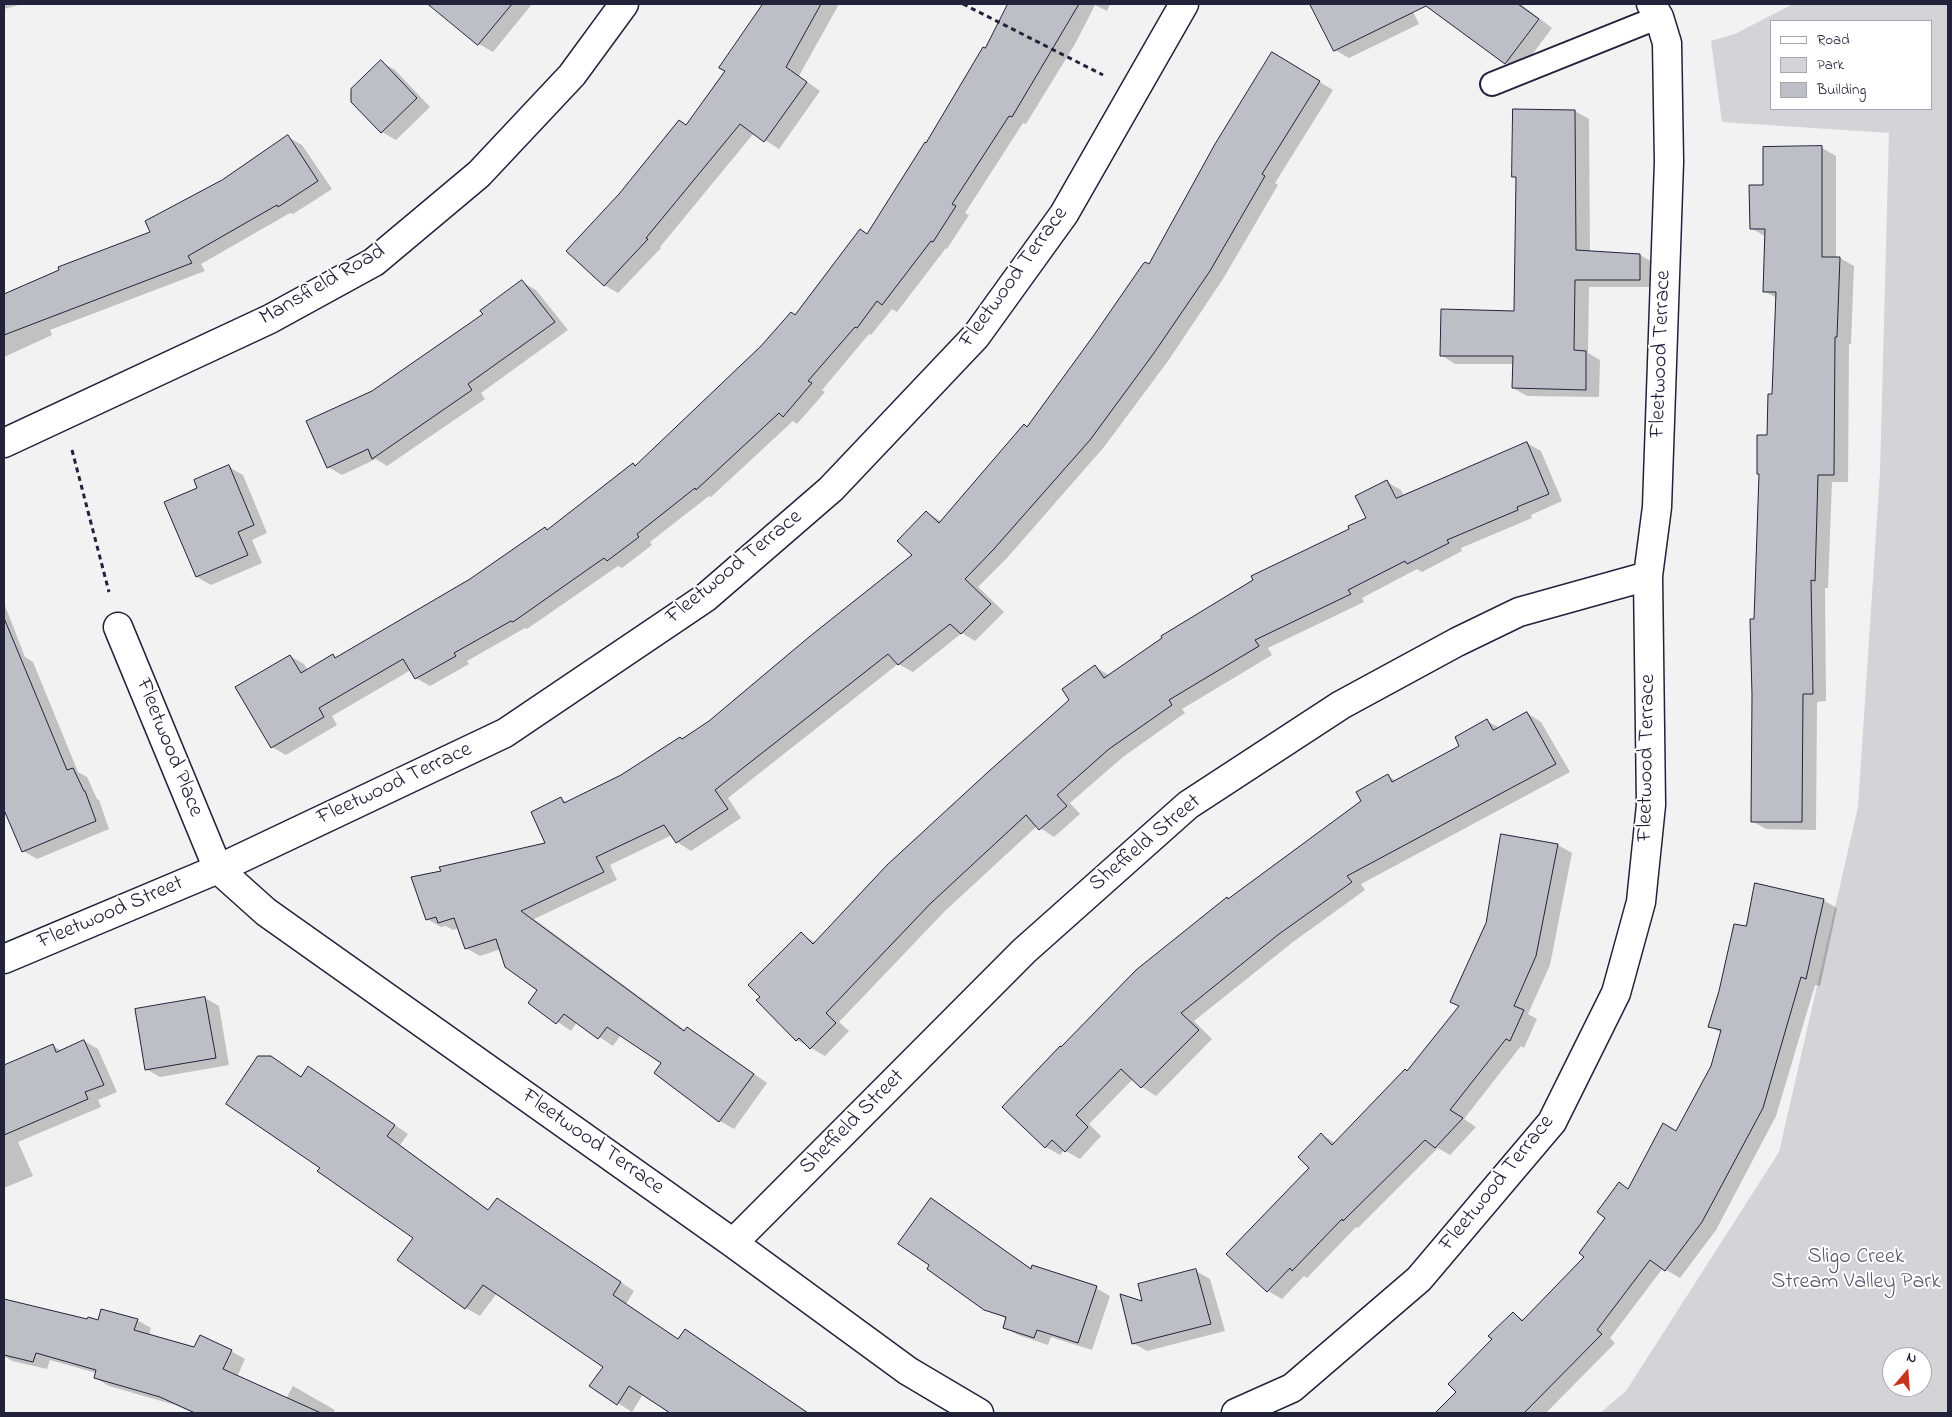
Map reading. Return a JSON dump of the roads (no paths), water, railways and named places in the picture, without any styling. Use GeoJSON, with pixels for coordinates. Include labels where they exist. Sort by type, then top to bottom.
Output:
{"type":"FeatureCollection","features":[{"type":"Feature","properties":{"kind":"street","name":"Mansfield Road"},"geometry":{"type":"LineString","coordinates":[[4,443],[270,319],[374,262],[479,174],[572,75],[624,4]]}},
{"type":"Feature","properties":{"kind":"street","name":"Fleetwood Terrace"},"geometry":{"type":"LineString","coordinates":[[979,1413],[908,1372],[733,1243],[266,912],[218,869],[505,733],[705,598],[831,489],[976,336],[1064,214],[1184,4]]}},
{"type":"Feature","properties":{"kind":"street","name":"Fleetwood Terrace"},"geometry":{"type":"LineString","coordinates":[[1236,1413],[1292,1388],[1419,1279],[1552,1122],[1616,993],[1641,902],[1651,805],[1648,576],[1657,508],[1669,162],[1666,43],[1655,10]]}},
{"type":"Feature","properties":{"kind":"street","name":"Sheffield Street"},"geometry":{"type":"LineString","coordinates":[[733,1243],[1024,951],[1188,805],[1341,705],[1457,642],[1519,612],[1648,576]]}},
{"type":"Feature","properties":{"kind":"street","name":"Fleetwood Place"},"geometry":{"type":"LineString","coordinates":[[118,627],[218,869]]}},
{"type":"Feature","properties":{"kind":"street","name":"Fleetwood Street"},"geometry":{"type":"LineString","coordinates":[[4,959],[218,869]]}},
{"type":"Feature","properties":{"kind":"lane"},"geometry":{"type":"LineString","coordinates":[[1492,84],[1655,10]]}},
{"type":"Feature","properties":{"kind":"park label","name":"Sligo Creek Stream Valley Park"},"geometry":{"type":"Point","coordinates":[1856,1270]}}]}
